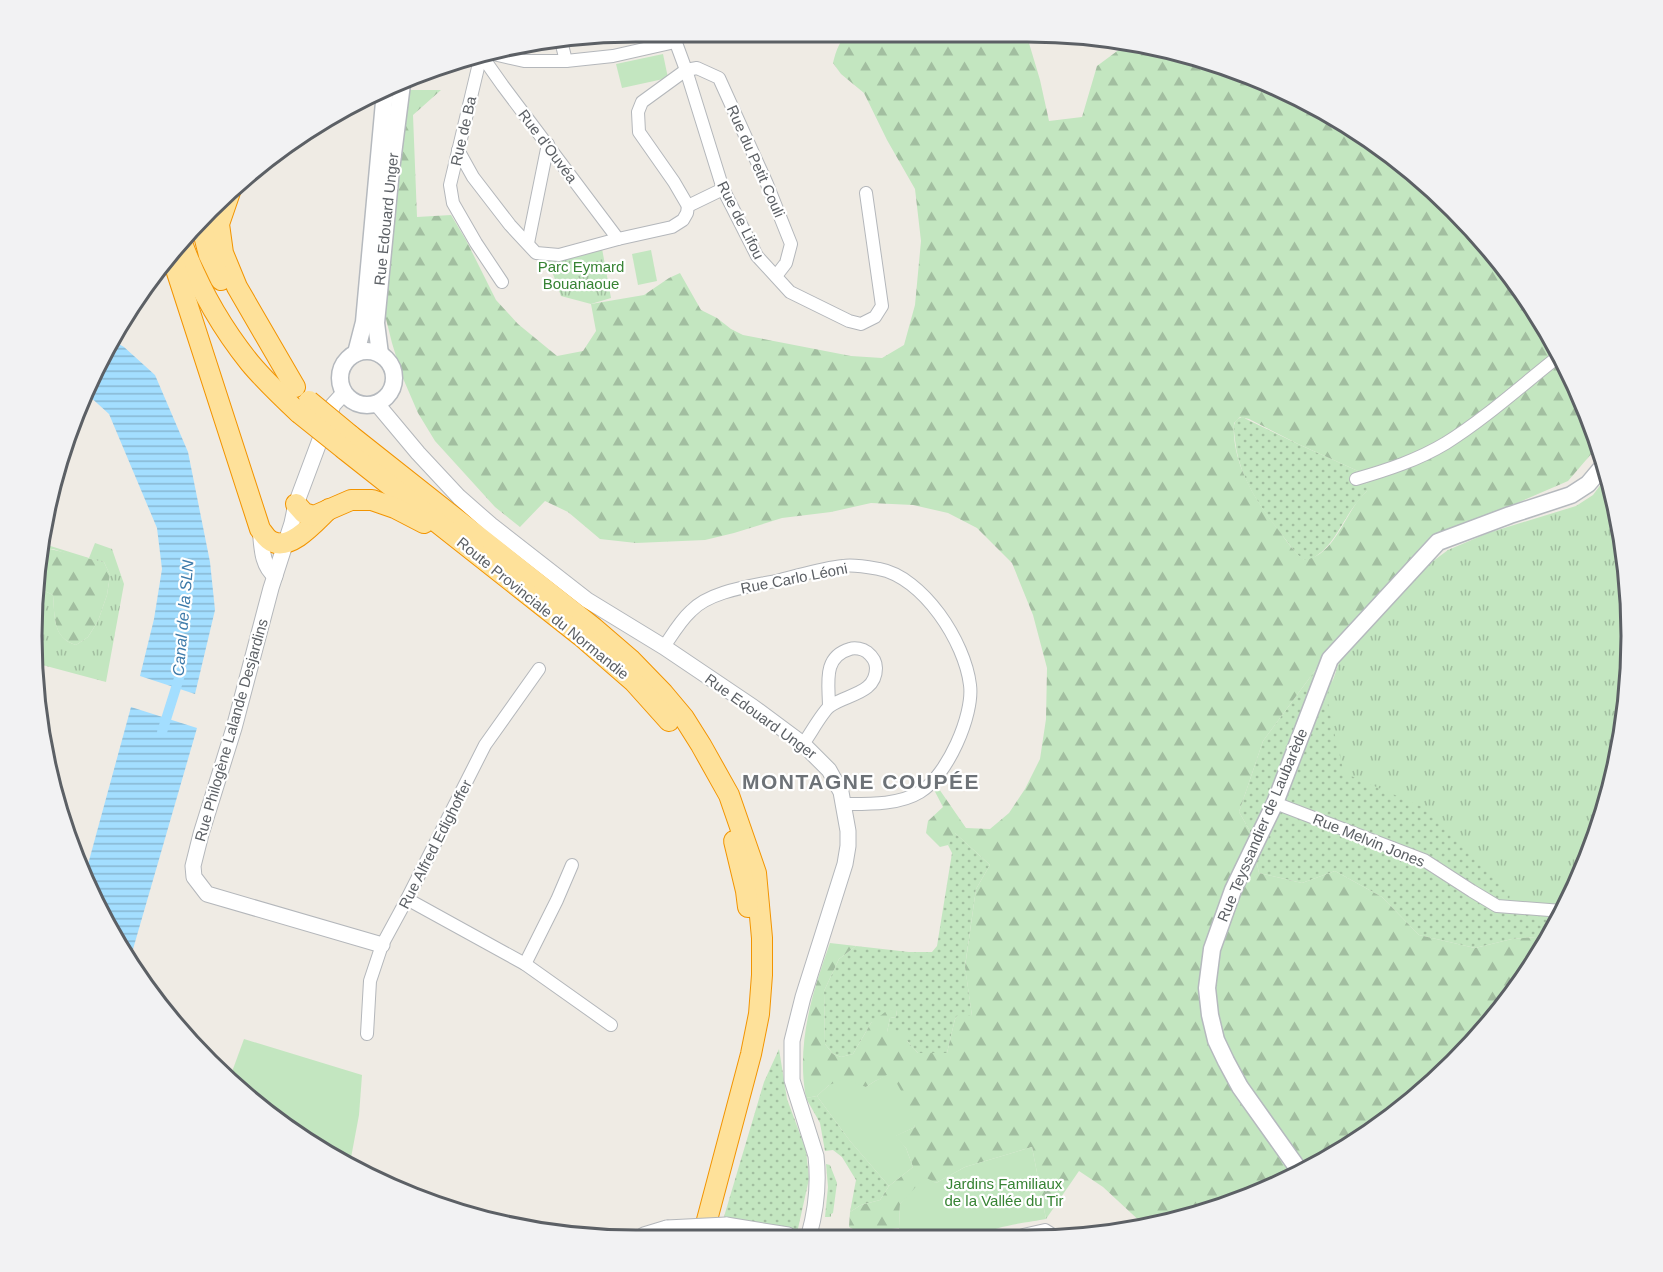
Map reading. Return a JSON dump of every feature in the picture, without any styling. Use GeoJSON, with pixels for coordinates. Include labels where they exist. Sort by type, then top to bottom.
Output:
{"type":"FeatureCollection","features":[{"type":"Feature","properties":{"kind":"highway"},"geometry":{"type":"LineString","coordinates":[[225,208],[219,224],[224,253],[237,287],[301,400]]}},
{"type":"Feature","properties":{"kind":"highway","name":"Route Provinciale du Normandie"},"geometry":{"type":"LineString","coordinates":[[203,230],[209,255],[228,295],[247,326],[301,400],[471,549],[634,682],[663,714],[696,758],[716,796],[734,841],[746,891],[751,937],[751,973],[747,1014],[720,1143],[694,1230]]}},
{"type":"Feature","properties":{"kind":"highway"},"geometry":{"type":"LineString","coordinates":[[191,241],[232,339]]}},
{"type":"Feature","properties":{"kind":"highway"},"geometry":{"type":"LineString","coordinates":[[185,250],[214,312],[250,363],[301,400]]}},
{"type":"Feature","properties":{"kind":"highway"},"geometry":{"type":"LineString","coordinates":[[174,263],[260,529],[272,542],[284,544],[299,536],[329,509]]}},
{"type":"Feature","properties":{"kind":"highway","name":"Route Provinciale du Normandie"},"geometry":{"type":"LineString","coordinates":[[347,442],[406,478],[630,659],[663,693],[690,727],[729,795],[754,864],[762,938],[762,975],[759,1014],[751,1054],[704,1230]]}},
{"type":"Feature","properties":{"kind":"highway"},"geometry":{"type":"LineString","coordinates":[[296,504],[304,513],[314,516],[351,500],[372,500],[395,508],[471,549]]}},
{"type":"Feature","properties":{"kind":"main road","name":"Rue Edouard Unger"},"geometry":{"type":"LineString","coordinates":[[380,354],[376,323],[401,90]]}},
{"type":"Feature","properties":{"kind":"main road","name":"Rue Edouard Unger"},"geometry":{"type":"LineString","coordinates":[[356,353],[364,322],[384,98]]}},
{"type":"Feature","properties":{"kind":"main road"},"geometry":{"type":"LineString","coordinates":[[369,351],[380,354],[392,366],[395,375],[391,392],[377,404],[368,406],[351,400],[341,387],[340,373],[345,362],[356,353],[369,351]]}},
{"type":"Feature","properties":{"kind":"main road","name":"Rue Teyssandier de Laubarède"},"geometry":{"type":"LineString","coordinates":[[1296,1166],[1240,1087],[1226,1061],[1216,1040],[1207,988],[1212,949],[1233,890],[1275,803],[1330,659],[1438,542],[1571,495],[1588,484],[1598,472]]}},
{"type":"Feature","properties":{"kind":"street"},"geometry":{"type":"LineString","coordinates":[[504,57],[524,62],[566,61],[614,56],[657,42]]}},
{"type":"Feature","properties":{"kind":"street","name":"Rue de Lifou"},"geometry":{"type":"LineString","coordinates":[[675,42],[723,189],[757,256],[790,292],[849,321],[861,324],[875,317],[882,306],[866,193]]}},
{"type":"Feature","properties":{"kind":"street"},"geometry":{"type":"LineString","coordinates":[[562,47],[566,61]]}},
{"type":"Feature","properties":{"kind":"street","name":"Rue d'Ouvéa"},"geometry":{"type":"LineString","coordinates":[[485,61],[618,239]]}},
{"type":"Feature","properties":{"kind":"street","name":"Rue de Ba"},"geometry":{"type":"LineString","coordinates":[[478,63],[450,185],[453,203],[502,282]]}},
{"type":"Feature","properties":{"kind":"street","name":"Rue du Petit Couli"},"geometry":{"type":"LineString","coordinates":[[686,70],[697,68],[718,78],[767,184],[791,244],[786,263],[776,276]]}},
{"type":"Feature","properties":{"kind":"street"},"geometry":{"type":"LineString","coordinates":[[458,150],[473,177],[510,225],[536,253],[559,255],[672,227],[683,220],[688,206],[639,132],[638,112],[642,102],[686,70]]}},
{"type":"Feature","properties":{"kind":"street"},"geometry":{"type":"LineString","coordinates":[[528,243],[548,144]]}},
{"type":"Feature","properties":{"kind":"street"},"geometry":{"type":"LineString","coordinates":[[688,206],[723,189]]}},
{"type":"Feature","properties":{"kind":"street"},"geometry":{"type":"LineString","coordinates":[[1356,479],[1398,467],[1445,444],[1553,361]]}},
{"type":"Feature","properties":{"kind":"street","name":"Rue Philogène Lalande Desjardins"},"geometry":{"type":"LineString","coordinates":[[344,393],[333,405],[296,504],[193,866],[194,877],[207,894],[382,945]]}},
{"type":"Feature","properties":{"kind":"street","name":"Rue Edouard Unger"},"geometry":{"type":"LineString","coordinates":[[377,404],[459,498],[587,600],[753,707],[803,744],[829,770],[841,792],[848,831],[845,864],[802,997],[792,1041],[792,1080],[816,1156],[817,1166],[817,1194],[810,1230]]}},
{"type":"Feature","properties":{"kind":"street"},"geometry":{"type":"LineString","coordinates":[[260,529],[265,563],[275,576]]}},
{"type":"Feature","properties":{"kind":"street","name":"Rue Carlo Léoni"},"geometry":{"type":"LineString","coordinates":[[664,648],[696,606],[711,598],[739,589],[844,565],[881,569],[902,578],[923,594],[945,621],[963,655],[970,685],[970,707],[962,734],[942,771],[921,792],[893,802],[844,804]]}},
{"type":"Feature","properties":{"kind":"street"},"geometry":{"type":"LineString","coordinates":[[803,744],[829,707],[870,685],[876,676],[876,663],[867,652],[855,647],[842,651],[833,658],[828,679],[829,707]]}},
{"type":"Feature","properties":{"kind":"street","name":"Rue Alfred Edighoffer"},"geometry":{"type":"LineString","coordinates":[[367,1034],[370,981],[382,945],[485,745],[539,669]]}},
{"type":"Feature","properties":{"kind":"street","name":"Rue Melvin Jones"},"geometry":{"type":"LineString","coordinates":[[1275,803],[1424,860],[1497,906],[1554,910]]}},
{"type":"Feature","properties":{"kind":"street"},"geometry":{"type":"LineString","coordinates":[[525,964],[572,865]]}},
{"type":"Feature","properties":{"kind":"street"},"geometry":{"type":"LineString","coordinates":[[407,899],[525,964],[611,1025]]}},
{"type":"Feature","properties":{"kind":"street"},"geometry":{"type":"LineString","coordinates":[[660,1230],[726,1225],[757,1230]]}},
{"type":"Feature","properties":{"kind":"green space"},"geometry":{"type":"Polygon","coordinates":[[[841,42],[1029,42],[1049,121],[1082,117],[1097,66],[1120,49],[1181,62],[1254,87],[1290,103],[1357,142],[1389,165],[1419,189],[1474,244],[1521,306],[1541,339],[1576,409],[1592,453],[1568,481],[1436,538],[1328,653],[1263,741],[1239,812],[1250,831],[1259,873],[1302,883],[1335,871],[1382,897],[1419,935],[1475,948],[1512,939],[1539,937],[1521,966],[1474,1028],[1419,1083],[1389,1107],[1357,1130],[1290,1169],[1254,1185],[1181,1210],[1138,1220],[1103,1187],[1079,1171],[1046,1219],[1032,1147],[965,1167],[936,1183],[929,1180],[900,1204],[899,1228],[855,1230],[849,1227],[850,1212],[861,1205],[880,1200],[889,1186],[913,1167],[906,1148],[895,1136],[915,1127],[891,1074],[866,1087],[829,1085],[817,1096],[806,1098],[803,1078],[804,1038],[817,981],[830,943],[856,946],[839,959],[824,991],[825,1044],[833,1054],[841,1057],[853,1054],[871,1023],[889,1009],[897,1010],[896,1017],[890,1018],[887,1032],[905,1032],[907,1041],[918,1053],[947,1053],[957,1016],[972,1016],[965,967],[976,889],[990,865],[955,833],[948,845],[940,847],[926,833],[928,821],[943,807],[932,786],[937,786],[966,828],[990,829],[1009,813],[1025,789],[1040,759],[1046,719],[1047,668],[1033,615],[1012,563],[977,528],[948,513],[913,505],[871,503],[831,512],[782,518],[705,540],[636,543],[600,539],[568,512],[545,501],[520,527],[495,507],[435,441],[418,413],[402,376],[392,343],[383,307],[397,194],[398,138],[407,90],[441,90],[413,115],[417,217],[451,215],[496,300],[518,324],[557,356],[583,351],[596,331],[591,304],[644,295],[680,273],[701,310],[743,335],[851,356],[882,358],[904,345],[915,305],[921,241],[915,189],[864,93],[841,74],[833,63],[841,42]],[[1240,417],[1234,423],[1237,453],[1247,482],[1285,540],[1304,560],[1321,553],[1334,539],[1356,503],[1367,491],[1367,484],[1358,471],[1249,419],[1240,417]]]}},
{"type":"Feature","properties":{"kind":"green space"},"geometry":{"type":"Polygon","coordinates":[[[663,54],[668,78],[622,88],[616,64],[663,54]]]}},
{"type":"Feature","properties":{"kind":"green space","name":"Parc Eymard Bouanaoue"},"geometry":{"type":"Polygon","coordinates":[[[601,243],[611,298],[591,304],[561,296],[546,255],[601,243]]]}},
{"type":"Feature","properties":{"kind":"green space"},"geometry":{"type":"Polygon","coordinates":[[[651,250],[657,281],[638,285],[632,254],[651,250]]]}},
{"type":"Feature","properties":{"kind":"green space"},"geometry":{"type":"Polygon","coordinates":[[[1242,417],[1358,471],[1367,484],[1367,491],[1350,512],[1332,541],[1313,558],[1304,560],[1297,554],[1268,517],[1253,493],[1237,454],[1234,429],[1236,421],[1242,417]]]}},
{"type":"Feature","properties":{"kind":"green space"},"geometry":{"type":"Polygon","coordinates":[[[1601,484],[1616,558],[1621,636],[1616,714],[1601,790],[1589,827],[1576,863],[1550,918],[1509,904],[1510,889],[1425,808],[1344,773],[1327,697],[1341,657],[1413,576],[1448,550],[1488,533],[1576,506],[1593,495],[1601,484]]]}},
{"type":"Feature","properties":{"kind":"green space"},"geometry":{"type":"Polygon","coordinates":[[[95,543],[112,549],[124,584],[106,682],[43,665],[44,591],[53,595],[56,625],[59,631],[68,642],[76,645],[88,637],[98,621],[107,595],[110,575],[104,562],[48,549],[49,546],[89,558],[95,543]]]}},
{"type":"Feature","properties":{"kind":"green space"},"geometry":{"type":"Polygon","coordinates":[[[48,549],[104,562],[110,575],[107,595],[98,621],[88,637],[76,645],[68,642],[59,632],[56,625],[53,595],[44,591],[48,549]]]}},
{"type":"Feature","properties":{"kind":"green space"},"geometry":{"type":"Polygon","coordinates":[[[1328,653],[1340,726],[1561,896],[1539,937],[1512,939],[1475,948],[1419,935],[1382,897],[1335,871],[1302,883],[1259,873],[1250,831],[1239,812],[1263,741],[1328,653]]]}},
{"type":"Feature","properties":{"kind":"green space"},"geometry":{"type":"Polygon","coordinates":[[[954,832],[990,865],[976,889],[965,966],[972,1016],[957,1016],[947,1053],[918,1053],[907,1041],[887,1032],[890,1018],[896,1017],[897,1010],[871,1023],[853,1054],[841,1057],[833,1054],[825,1044],[824,991],[839,959],[856,946],[909,952],[932,952],[937,946],[952,853],[948,845],[954,832]]]}},
{"type":"Feature","properties":{"kind":"green space"},"geometry":{"type":"Polygon","coordinates":[[[244,1039],[362,1075],[359,1115],[351,1157],[306,1130],[274,1107],[232,1072],[244,1039]]]}},
{"type":"Feature","properties":{"kind":"green space"},"geometry":{"type":"Polygon","coordinates":[[[779,1049],[787,1099],[806,1150],[809,1179],[798,1230],[780,1230],[723,1220],[764,1082],[779,1049]]]}},
{"type":"Feature","properties":{"kind":"green space"},"geometry":{"type":"Polygon","coordinates":[[[891,1073],[908,1103],[915,1127],[896,1136],[906,1148],[913,1167],[889,1186],[850,1141],[817,1096],[829,1085],[845,1079],[866,1087],[891,1073]]]}},
{"type":"Feature","properties":{"kind":"green space"},"geometry":{"type":"Polygon","coordinates":[[[817,1096],[850,1141],[889,1186],[880,1200],[861,1205],[850,1212],[856,1180],[842,1157],[833,1150],[825,1151],[820,1123],[806,1098],[817,1096]]]}},
{"type":"Feature","properties":{"kind":"green space","name":"Jardins Familiaux de la Vallée du Tir"},"geometry":{"type":"Polygon","coordinates":[[[1032,1147],[1046,1219],[994,1230],[900,1230],[900,1204],[925,1177],[936,1183],[965,1167],[1032,1147]]]}},
{"type":"Feature","properties":{"kind":"green space"},"geometry":{"type":"Polygon","coordinates":[[[826,1164],[830,1165],[837,1183],[831,1217],[825,1217],[828,1187],[826,1164]]]}},
{"type":"Feature","properties":{"kind":"water"},"geometry":{"type":"Polygon","coordinates":[[[119,344],[155,375],[188,452],[210,562],[215,610],[195,694],[140,676],[154,619],[162,569],[157,528],[109,414],[92,398],[119,344]]]}},
{"type":"Feature","properties":{"kind":"water"},"geometry":{"type":"Polygon","coordinates":[[[131,707],[197,728],[133,951],[103,899],[88,865],[131,707]]]}},
{"type":"Feature","properties":{"kind":"waterway","name":"Canal de la SLN"},"geometry":{"type":"LineString","coordinates":[[162,732],[180,675]]}},
{"type":"Feature","properties":{"kind":"district","name":"MONTAGNE COUPÉE"},"geometry":{"type":"Point","coordinates":[861,781]}}]}
